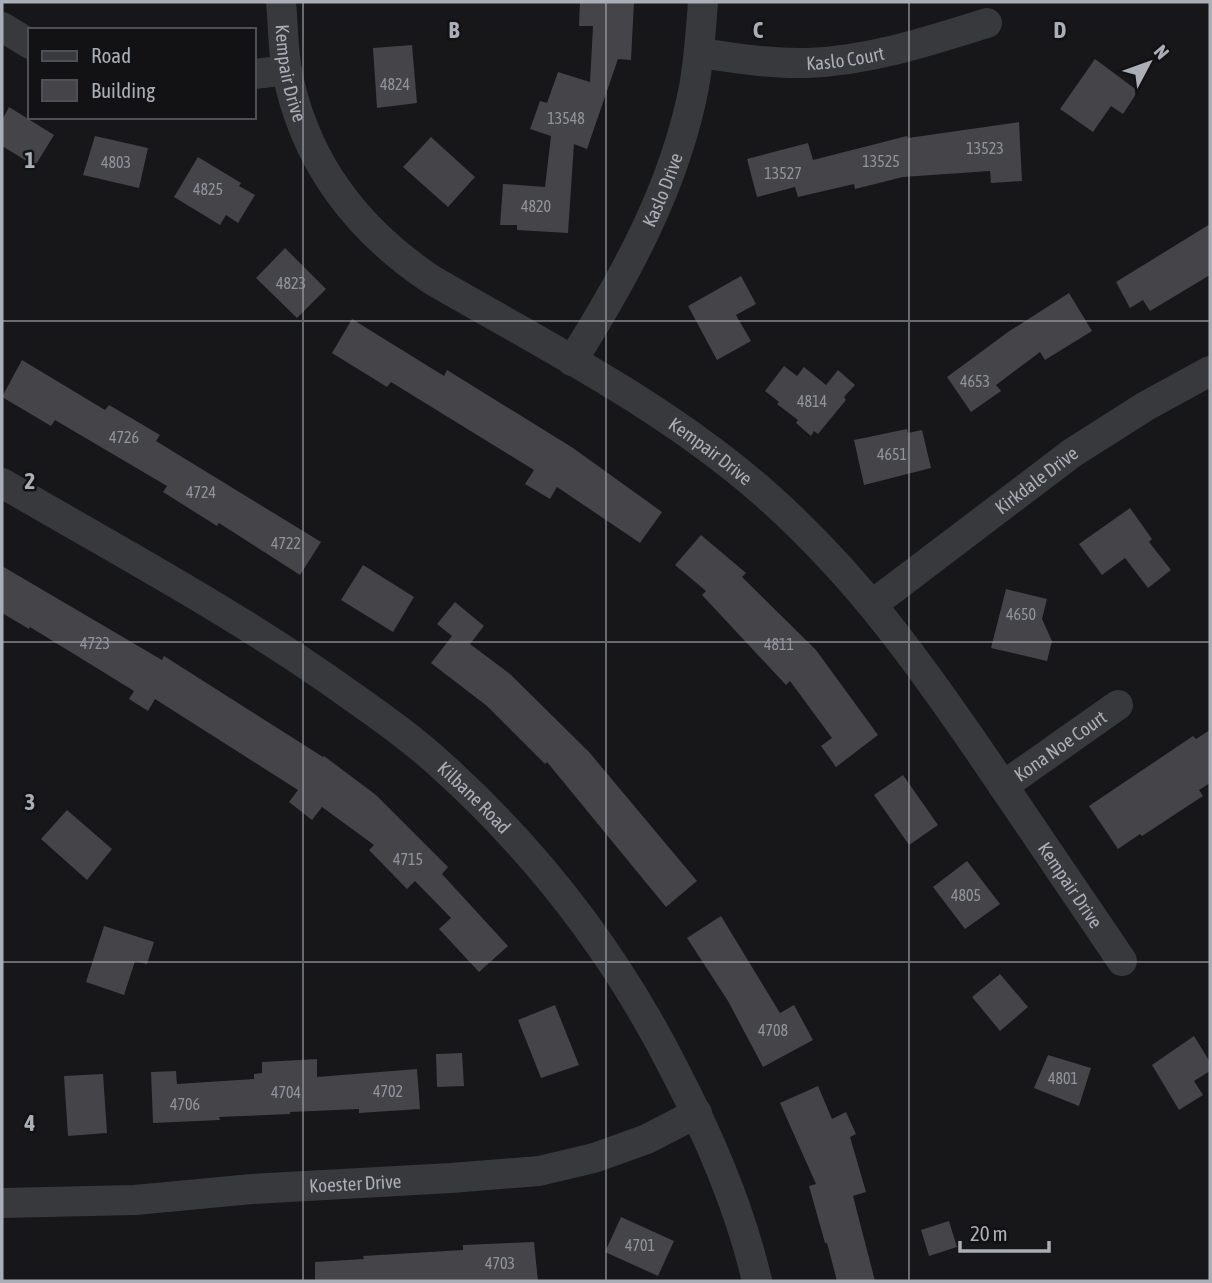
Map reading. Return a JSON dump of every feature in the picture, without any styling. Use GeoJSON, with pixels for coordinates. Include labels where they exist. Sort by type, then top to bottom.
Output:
{"type":"FeatureCollection","features":[{"type":"Feature","properties":{"kind":"street","name":"Kempair Drive"},"geometry":{"type":"LineString","coordinates":[[281,2],[287,70],[298,116],[317,159],[342,198],[373,234],[408,264],[432,280],[629,393],[698,440],[763,492],[813,538],[873,604],[921,665],[1122,961]]}},
{"type":"Feature","properties":{"kind":"street","name":"Kaslo Drive"},"geometry":{"type":"LineString","coordinates":[[572,361],[612,297],[646,230],[673,161],[694,89],[703,2]]}},
{"type":"Feature","properties":{"kind":"street","name":"Kaslo Court"},"geometry":{"type":"LineString","coordinates":[[699,53],[754,61],[808,63],[863,57],[987,23]]}},
{"type":"Feature","properties":{"kind":"street"},"geometry":{"type":"LineString","coordinates":[[2,27],[28,43]]}},
{"type":"Feature","properties":{"kind":"street"},"geometry":{"type":"LineString","coordinates":[[256,74],[287,70]]}},
{"type":"Feature","properties":{"kind":"street","name":"Kirkdale Drive"},"geometry":{"type":"LineString","coordinates":[[873,604],[1072,453],[1146,405],[1210,371]]}},
{"type":"Feature","properties":{"kind":"street","name":"Kilbane Road"},"geometry":{"type":"LineString","coordinates":[[2,483],[247,626],[316,670],[442,765],[503,824],[559,888],[595,936],[653,1028],[697,1113],[722,1172],[757,1281]]}},
{"type":"Feature","properties":{"kind":"street","name":"Kona Noe Court"},"geometry":{"type":"LineString","coordinates":[[1003,786],[1118,705]]}},
{"type":"Feature","properties":{"kind":"street","name":"Koester Drive"},"geometry":{"type":"LineString","coordinates":[[2,1203],[135,1200],[252,1189],[540,1171],[594,1158],[647,1139],[697,1113]]}},
{"type":"Feature","properties":{"kind":"building"},"geometry":{"type":"Polygon","coordinates":[[[580,2],[634,2],[631,60],[618,59],[587,149],[574,144],[568,233],[517,230],[517,225],[500,225],[503,184],[545,187],[551,136],[530,129],[540,101],[547,103],[558,72],[590,82],[593,26],[579,26],[580,2]]]}},
{"type":"Feature","properties":{"kind":"building"},"geometry":{"type":"Polygon","coordinates":[[[412,45],[417,103],[377,108],[373,48],[412,45]]]}},
{"type":"Feature","properties":{"kind":"building"},"geometry":{"type":"Polygon","coordinates":[[[1095,59],[1138,91],[1123,114],[1111,106],[1093,132],[1060,109],[1095,59]]]}},
{"type":"Feature","properties":{"kind":"building"},"geometry":{"type":"Polygon","coordinates":[[[9,107],[54,135],[35,166],[2,146],[2,120],[9,107]]]}},
{"type":"Feature","properties":{"kind":"building"},"geometry":{"type":"Polygon","coordinates":[[[1019,122],[1022,181],[991,183],[990,171],[903,177],[855,189],[854,184],[798,197],[795,187],[757,197],[747,159],[808,143],[813,160],[907,136],[908,138],[1019,122]]]}},
{"type":"Feature","properties":{"kind":"building"},"geometry":{"type":"Polygon","coordinates":[[[95,136],[148,148],[139,188],[83,175],[95,136]]]}},
{"type":"Feature","properties":{"kind":"building"},"geometry":{"type":"Polygon","coordinates":[[[431,137],[475,177],[448,207],[403,167],[431,137]]]}},
{"type":"Feature","properties":{"kind":"building"},"geometry":{"type":"Polygon","coordinates":[[[198,157],[241,183],[239,186],[255,195],[238,223],[226,215],[220,225],[174,197],[198,157]]]}},
{"type":"Feature","properties":{"kind":"building"},"geometry":{"type":"Polygon","coordinates":[[[1210,224],[1210,275],[1150,311],[1143,300],[1130,308],[1116,282],[1210,224]]]}},
{"type":"Feature","properties":{"kind":"building"},"geometry":{"type":"Polygon","coordinates":[[[285,248],[326,289],[297,318],[256,278],[285,248]]]}},
{"type":"Feature","properties":{"kind":"building"},"geometry":{"type":"Polygon","coordinates":[[[741,276],[756,304],[736,315],[751,341],[717,360],[688,306],[741,276]]]}},
{"type":"Feature","properties":{"kind":"building"},"geometry":{"type":"Polygon","coordinates":[[[1069,293],[1092,331],[1045,360],[1040,352],[996,385],[1001,391],[971,412],[947,377],[1008,332],[1069,293]]]}},
{"type":"Feature","properties":{"kind":"building"},"geometry":{"type":"Polygon","coordinates":[[[352,319],[444,376],[447,370],[573,448],[662,512],[640,543],[557,487],[550,499],[525,484],[534,470],[391,382],[387,387],[332,353],[352,319]]]}},
{"type":"Feature","properties":{"kind":"building"},"geometry":{"type":"Polygon","coordinates":[[[22,360],[105,410],[109,405],[160,435],[156,441],[321,542],[300,575],[219,523],[217,526],[163,492],[167,486],[55,420],[51,426],[2,397],[22,360]]]}},
{"type":"Feature","properties":{"kind":"building"},"geometry":{"type":"Polygon","coordinates":[[[784,366],[797,376],[804,367],[826,385],[838,370],[855,385],[818,434],[814,431],[811,436],[796,423],[798,420],[765,391],[784,366]]]}},
{"type":"Feature","properties":{"kind":"building"},"geometry":{"type":"Polygon","coordinates":[[[907,429],[908,433],[922,430],[931,468],[864,485],[854,440],[907,429]]]}},
{"type":"Feature","properties":{"kind":"building"},"geometry":{"type":"Polygon","coordinates":[[[1130,508],[1152,539],[1149,542],[1171,570],[1148,588],[1125,558],[1102,575],[1079,544],[1130,508]]]}},
{"type":"Feature","properties":{"kind":"building"},"geometry":{"type":"Polygon","coordinates":[[[701,535],[746,573],[742,577],[816,650],[878,735],[836,767],[821,746],[832,738],[790,681],[786,685],[702,595],[706,591],[675,565],[701,535]]]}},
{"type":"Feature","properties":{"kind":"building"},"geometry":{"type":"Polygon","coordinates":[[[363,565],[414,597],[393,632],[341,600],[363,565]]]}},
{"type":"Feature","properties":{"kind":"building"},"geometry":{"type":"Polygon","coordinates":[[[2,566],[162,660],[164,656],[324,756],[376,795],[448,867],[442,874],[508,946],[479,972],[439,929],[451,918],[415,881],[407,889],[369,850],[374,845],[322,807],[312,820],[289,802],[298,790],[155,699],[148,711],[129,699],[134,691],[30,627],[29,629],[2,613],[2,566]]]}},
{"type":"Feature","properties":{"kind":"building"},"geometry":{"type":"Polygon","coordinates":[[[1006,589],[1047,599],[1042,619],[1052,641],[1047,661],[991,648],[1006,589]]]}},
{"type":"Feature","properties":{"kind":"building"},"geometry":{"type":"Polygon","coordinates":[[[455,602],[484,626],[470,644],[510,674],[589,752],[697,881],[666,907],[547,762],[545,764],[487,706],[431,663],[452,636],[437,624],[455,602]]]}},
{"type":"Feature","properties":{"kind":"building"},"geometry":{"type":"Polygon","coordinates":[[[1210,730],[1210,783],[1199,790],[1203,796],[1118,849],[1089,806],[1193,736],[1196,739],[1210,730]]]}},
{"type":"Feature","properties":{"kind":"building"},"geometry":{"type":"Polygon","coordinates":[[[903,775],[938,825],[909,845],[874,795],[903,775]]]}},
{"type":"Feature","properties":{"kind":"building"},"geometry":{"type":"Polygon","coordinates":[[[67,810],[112,849],[87,880],[41,839],[67,810]]]}},
{"type":"Feature","properties":{"kind":"building"},"geometry":{"type":"Polygon","coordinates":[[[967,861],[1000,904],[965,929],[933,887],[967,861]]]}},
{"type":"Feature","properties":{"kind":"building"},"geometry":{"type":"Polygon","coordinates":[[[721,916],[780,1013],[794,1005],[813,1040],[763,1067],[728,1001],[687,938],[721,916]]]}},
{"type":"Feature","properties":{"kind":"building"},"geometry":{"type":"Polygon","coordinates":[[[104,926],[154,942],[147,964],[135,961],[124,995],[86,982],[104,926]]]}},
{"type":"Feature","properties":{"kind":"building"},"geometry":{"type":"Polygon","coordinates":[[[1000,974],[1028,1007],[1000,1031],[972,997],[1000,974]]]}},
{"type":"Feature","properties":{"kind":"building"},"geometry":{"type":"Polygon","coordinates":[[[555,1005],[579,1065],[541,1078],[518,1020],[555,1005]]]}},
{"type":"Feature","properties":{"kind":"building"},"geometry":{"type":"Polygon","coordinates":[[[1194,1036],[1210,1062],[1210,1071],[1194,1081],[1203,1095],[1179,1110],[1152,1065],[1194,1036]]]}},
{"type":"Feature","properties":{"kind":"building"},"geometry":{"type":"Polygon","coordinates":[[[462,1053],[464,1086],[437,1087],[436,1054],[462,1053]]]}},
{"type":"Feature","properties":{"kind":"building"},"geometry":{"type":"Polygon","coordinates":[[[1048,1055],[1091,1068],[1079,1106],[1034,1088],[1048,1055]]]}},
{"type":"Feature","properties":{"kind":"building"},"geometry":{"type":"Polygon","coordinates":[[[317,1059],[317,1077],[417,1069],[420,1109],[359,1113],[359,1109],[290,1112],[219,1117],[220,1120],[153,1123],[151,1072],[176,1071],[177,1084],[254,1079],[254,1074],[262,1073],[262,1062],[317,1059]]]}},
{"type":"Feature","properties":{"kind":"building"},"geometry":{"type":"Polygon","coordinates":[[[103,1074],[107,1133],[68,1136],[64,1076],[103,1074]]]}},
{"type":"Feature","properties":{"kind":"building"},"geometry":{"type":"Polygon","coordinates":[[[818,1086],[832,1119],[846,1112],[856,1134],[850,1137],[866,1192],[853,1196],[875,1281],[837,1281],[809,1186],[816,1184],[780,1103],[818,1086]]]}},
{"type":"Feature","properties":{"kind":"building"},"geometry":{"type":"Polygon","coordinates":[[[621,1217],[674,1241],[658,1276],[605,1252],[621,1217]]]}},
{"type":"Feature","properties":{"kind":"building"},"geometry":{"type":"Polygon","coordinates":[[[949,1221],[957,1247],[929,1256],[921,1230],[949,1221]]]}},
{"type":"Feature","properties":{"kind":"building"},"geometry":{"type":"Polygon","coordinates":[[[534,1242],[538,1281],[315,1281],[315,1262],[364,1259],[363,1256],[463,1250],[463,1245],[534,1242]]]}}]}
